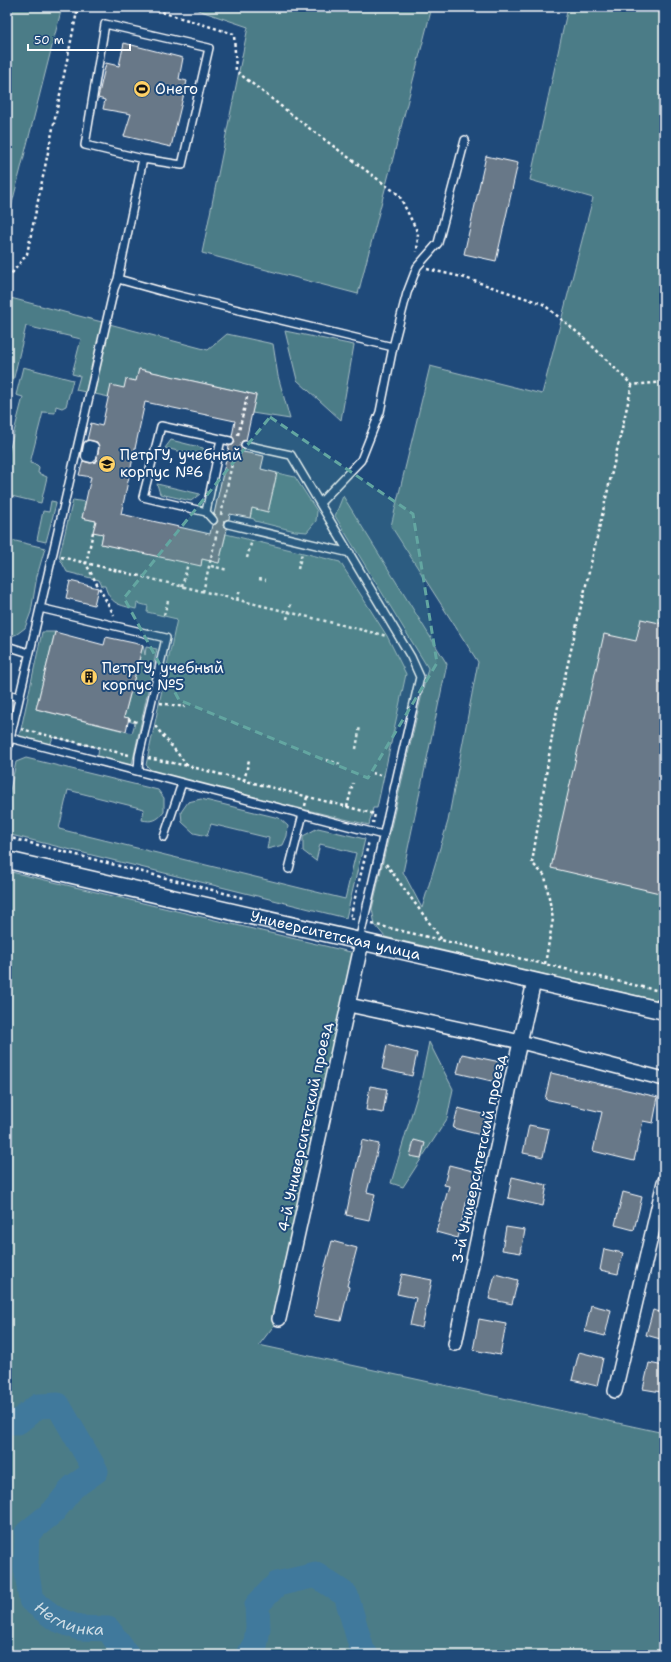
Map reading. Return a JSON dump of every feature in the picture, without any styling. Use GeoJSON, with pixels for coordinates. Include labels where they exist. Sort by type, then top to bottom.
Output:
{"type":"FeatureCollection","features":[{"type":"Feature","properties":{"kind":"street","name":"Университетская улица"},"geometry":{"type":"LineString","coordinates":[[7,860],[664,1012]]}},
{"type":"Feature","properties":{"kind":"street","name":"4-й Университетский проезд"},"geometry":{"type":"LineString","coordinates":[[279,1319],[349,1005],[360,942]]}},
{"type":"Feature","properties":{"kind":"street","name":"3-й Университетский проезд"},"geometry":{"type":"LineString","coordinates":[[455,1344],[512,1077],[534,982]]}},
{"type":"Feature","properties":{"kind":"street"},"geometry":{"type":"LineString","coordinates":[[349,1005],[521,1042],[664,1079]]}},
{"type":"Feature","properties":{"kind":"street"},"geometry":{"type":"LineString","coordinates":[[615,1391],[664,1182]]}},
{"type":"Feature","properties":{"kind":"lane"},"geometry":{"type":"LineString","coordinates":[[105,24],[209,48],[182,165],[144,158],[85,145],[105,24]]}},
{"type":"Feature","properties":{"kind":"lane"},"geometry":{"type":"LineString","coordinates":[[320,503],[361,460],[380,412],[393,347],[408,293],[417,267],[438,242],[465,140]]}},
{"type":"Feature","properties":{"kind":"lane"},"geometry":{"type":"LineString","coordinates":[[7,750],[114,289],[118,279],[144,158]]}},
{"type":"Feature","properties":{"kind":"lane"},"geometry":{"type":"LineString","coordinates":[[118,279],[168,293],[393,347]]}},
{"type":"Feature","properties":{"kind":"lane"},"geometry":{"type":"LineString","coordinates":[[213,520],[206,512],[143,497],[161,426],[234,442]]}},
{"type":"Feature","properties":{"kind":"lane"},"geometry":{"type":"LineString","coordinates":[[206,512],[221,439]]}},
{"type":"Feature","properties":{"kind":"lane"},"geometry":{"type":"LineString","coordinates":[[245,445],[291,455],[411,657],[420,677],[360,942]]}},
{"type":"Feature","properties":{"kind":"lane"},"geometry":{"type":"LineString","coordinates":[[228,524],[350,553]]}},
{"type":"Feature","properties":{"kind":"lane"},"geometry":{"type":"LineString","coordinates":[[40,608],[166,638],[137,756],[138,771]]}},
{"type":"Feature","properties":{"kind":"lane"},"geometry":{"type":"LineString","coordinates":[[7,646],[30,653]]}},
{"type":"Feature","properties":{"kind":"lane"},"geometry":{"type":"LineString","coordinates":[[7,694],[19,697]]}},
{"type":"Feature","properties":{"kind":"lane"},"geometry":{"type":"LineString","coordinates":[[10,738],[383,835]]}},
{"type":"Feature","properties":{"kind":"lane"},"geometry":{"type":"LineString","coordinates":[[164,837],[182,783]]}},
{"type":"Feature","properties":{"kind":"lane"},"geometry":{"type":"LineString","coordinates":[[289,869],[303,814]]}},
{"type":"Feature","properties":{"kind":"path"},"geometry":{"type":"LineString","coordinates":[[7,277],[28,254],[78,7]]}},
{"type":"Feature","properties":{"kind":"path"},"geometry":{"type":"LineString","coordinates":[[145,7],[234,34],[236,71],[398,195],[418,233],[417,267],[469,279],[543,304],[584,338],[632,385],[664,382]]}},
{"type":"Feature","properties":{"kind":"path"},"geometry":{"type":"LineString","coordinates":[[545,964],[552,919],[545,876],[532,863],[554,724],[632,385]]}},
{"type":"Feature","properties":{"kind":"path"},"geometry":{"type":"LineString","coordinates":[[238,436],[248,393]]}},
{"type":"Feature","properties":{"kind":"path"},"geometry":{"type":"LineString","coordinates":[[203,592],[210,566],[234,442]]}},
{"type":"Feature","properties":{"kind":"path"},"geometry":{"type":"LineString","coordinates":[[93,532],[86,564],[120,627]]}},
{"type":"Feature","properties":{"kind":"path"},"geometry":{"type":"LineString","coordinates":[[247,558],[252,540]]}},
{"type":"Feature","properties":{"kind":"path"},"geometry":{"type":"LineString","coordinates":[[298,569],[302,553]]}},
{"type":"Feature","properties":{"kind":"path"},"geometry":{"type":"LineString","coordinates":[[59,557],[387,636]]}},
{"type":"Feature","properties":{"kind":"path"},"geometry":{"type":"LineString","coordinates":[[182,587],[188,563]]}},
{"type":"Feature","properties":{"kind":"path"},"geometry":{"type":"LineString","coordinates":[[210,566],[228,570]]}},
{"type":"Feature","properties":{"kind":"path"},"geometry":{"type":"LineString","coordinates":[[259,579],[266,580]]}},
{"type":"Feature","properties":{"kind":"path"},"geometry":{"type":"LineString","coordinates":[[238,600],[240,590]]}},
{"type":"Feature","properties":{"kind":"path"},"geometry":{"type":"LineString","coordinates":[[164,615],[168,601]]}},
{"type":"Feature","properties":{"kind":"path"},"geometry":{"type":"LineString","coordinates":[[287,619],[291,603]]}},
{"type":"Feature","properties":{"kind":"path"},"geometry":{"type":"LineString","coordinates":[[159,703],[185,707]]}},
{"type":"Feature","properties":{"kind":"path"},"geometry":{"type":"LineString","coordinates":[[356,750],[360,726]]}},
{"type":"Feature","properties":{"kind":"path"},"geometry":{"type":"LineString","coordinates":[[22,729],[137,756],[188,766]]}},
{"type":"Feature","properties":{"kind":"path"},"geometry":{"type":"LineString","coordinates":[[244,781],[249,760]]}},
{"type":"Feature","properties":{"kind":"path"},"geometry":{"type":"LineString","coordinates":[[326,760],[340,764]]}},
{"type":"Feature","properties":{"kind":"path"},"geometry":{"type":"LineString","coordinates":[[372,773],[384,776]]}},
{"type":"Feature","properties":{"kind":"path"},"geometry":{"type":"LineString","coordinates":[[347,807],[352,783]]}},
{"type":"Feature","properties":{"kind":"path"},"geometry":{"type":"LineString","coordinates":[[7,837],[247,899]]}},
{"type":"Feature","properties":{"kind":"path"},"geometry":{"type":"LineString","coordinates":[[379,854],[443,941]]}},
{"type":"Feature","properties":{"kind":"path"},"geometry":{"type":"LineString","coordinates":[[348,925],[350,918]]}},
{"type":"Feature","properties":{"kind":"path"},"geometry":{"type":"LineString","coordinates":[[364,923],[664,992]]}},
{"type":"Feature","properties":{"kind":"highlighted area"},"geometry":{"type":"Polygon","coordinates":[[[270,417],[413,514],[437,663],[368,778],[179,700],[124,598],[270,417]]]}},
{"type":"Feature","properties":{"kind":"green space"},"geometry":{"type":"Polygon","coordinates":[[[7,7],[62,7],[7,223],[7,7]]]}},
{"type":"Feature","properties":{"kind":"green space"},"geometry":{"type":"Polygon","coordinates":[[[189,7],[432,7],[358,294],[202,253],[248,27],[189,7]]]}},
{"type":"Feature","properties":{"kind":"green space"},"geometry":{"type":"Polygon","coordinates":[[[568,7],[664,7],[664,1002],[385,937],[375,925],[372,909],[428,668],[335,516],[343,496],[447,664],[403,872],[422,908],[448,821],[478,662],[391,526],[430,366],[542,394],[593,198],[530,180],[568,7]]]}},
{"type":"Feature","properties":{"kind":"green space"},"geometry":{"type":"Polygon","coordinates":[[[7,297],[208,350],[227,334],[273,344],[278,376],[290,419],[252,413],[256,395],[139,369],[136,381],[109,397],[76,390],[80,376],[72,374],[81,339],[26,326],[7,407],[7,297]]]}},
{"type":"Feature","properties":{"kind":"green space"},"geometry":{"type":"Polygon","coordinates":[[[285,331],[354,345],[341,420],[297,380],[285,331]]]}},
{"type":"Feature","properties":{"kind":"green space"},"geometry":{"type":"Polygon","coordinates":[[[23,367],[73,380],[66,406],[62,408],[56,406],[55,413],[43,412],[30,463],[37,465],[39,467],[38,473],[47,477],[41,503],[7,495],[7,459],[23,397],[16,395],[23,367]]]}},
{"type":"Feature","properties":{"kind":"green space"},"geometry":{"type":"Polygon","coordinates":[[[171,440],[203,448],[208,458],[165,448],[171,440]]]}},
{"type":"Feature","properties":{"kind":"green space"},"geometry":{"type":"Polygon","coordinates":[[[277,473],[295,477],[317,511],[316,521],[307,532],[295,531],[255,521],[254,519],[250,518],[252,508],[268,512],[277,473]]]}},
{"type":"Feature","properties":{"kind":"green space"},"geometry":{"type":"Polygon","coordinates":[[[157,484],[200,494],[191,501],[160,494],[157,484]]]}},
{"type":"Feature","properties":{"kind":"green space"},"geometry":{"type":"Polygon","coordinates":[[[73,500],[86,502],[82,518],[96,521],[93,531],[103,534],[101,544],[201,565],[202,559],[219,563],[226,534],[340,562],[387,636],[406,674],[377,808],[373,808],[369,825],[154,773],[146,765],[177,619],[147,612],[148,606],[137,603],[136,609],[120,605],[110,597],[105,586],[102,586],[99,580],[67,572],[59,557],[73,500]]]}},
{"type":"Feature","properties":{"kind":"green space"},"geometry":{"type":"Polygon","coordinates":[[[51,501],[56,502],[56,504],[46,542],[37,540],[43,511],[49,512],[51,501]]]}},
{"type":"Feature","properties":{"kind":"green space"},"geometry":{"type":"Polygon","coordinates":[[[7,539],[45,548],[37,576],[31,612],[25,628],[17,634],[7,638],[7,539]]]}},
{"type":"Feature","properties":{"kind":"green space"},"geometry":{"type":"Polygon","coordinates":[[[42,632],[55,632],[36,709],[132,733],[135,723],[128,721],[129,718],[124,717],[143,645],[145,655],[146,647],[157,649],[131,769],[97,761],[99,748],[53,737],[49,748],[17,740],[21,729],[42,632]]]}},
{"type":"Feature","properties":{"kind":"green space"},"geometry":{"type":"Polygon","coordinates":[[[26,758],[158,790],[164,798],[164,812],[157,819],[146,821],[142,820],[144,809],[68,790],[59,829],[345,899],[356,853],[320,844],[316,861],[303,851],[303,836],[318,828],[365,839],[346,918],[7,834],[7,805],[16,762],[26,758]]]}},
{"type":"Feature","properties":{"kind":"green space"},"geometry":{"type":"Polygon","coordinates":[[[201,799],[279,818],[288,826],[287,836],[283,845],[267,849],[269,838],[211,824],[207,836],[194,833],[182,822],[181,812],[188,802],[201,799]]]}},
{"type":"Feature","properties":{"kind":"green space"},"geometry":{"type":"Polygon","coordinates":[[[7,871],[359,954],[279,1319],[259,1345],[664,1433],[664,1655],[7,1655],[7,871]]]}},
{"type":"Feature","properties":{"kind":"green space"},"geometry":{"type":"Polygon","coordinates":[[[429,1042],[453,1089],[447,1119],[403,1187],[391,1183],[420,1086],[429,1042]]]}},
{"type":"Feature","properties":{"kind":"building","name":"Онего"},"geometry":{"type":"Polygon","coordinates":[[[124,43],[183,58],[179,79],[187,81],[171,147],[124,136],[131,114],[103,109],[105,100],[98,98],[106,63],[119,66],[124,43]]]}},
{"type":"Feature","properties":{"kind":"building"},"geometry":{"type":"Polygon","coordinates":[[[486,156],[518,163],[496,261],[464,254],[486,156]]]}},
{"type":"Feature","properties":{"kind":"building","name":"ПетрГУ, учебный корпус №6"},"geometry":{"type":"Polygon","coordinates":[[[139,369],[256,395],[246,440],[242,441],[240,446],[244,450],[243,452],[264,456],[261,469],[277,473],[268,512],[252,508],[250,518],[230,514],[229,519],[224,521],[223,526],[227,529],[219,563],[202,559],[201,566],[101,544],[103,534],[93,532],[96,521],[82,518],[91,477],[79,475],[83,461],[90,463],[96,462],[99,448],[97,442],[87,440],[91,423],[102,426],[111,385],[124,388],[126,379],[136,381],[139,369]],[[145,402],[121,514],[210,534],[212,525],[216,524],[218,521],[214,514],[229,446],[233,445],[235,442],[232,436],[235,421],[145,402]]]}},
{"type":"Feature","properties":{"kind":"building"},"geometry":{"type":"Polygon","coordinates":[[[70,581],[98,588],[94,605],[66,598],[70,581]]]}},
{"type":"Feature","properties":{"kind":"building"},"geometry":{"type":"Polygon","coordinates":[[[641,619],[664,624],[664,894],[551,868],[604,634],[636,641],[641,619]]]}},
{"type":"Feature","properties":{"kind":"building","name":"ПетрГУ, учебный корпус №5"},"geometry":{"type":"Polygon","coordinates":[[[55,632],[104,645],[106,637],[143,645],[124,717],[129,718],[126,731],[36,709],[55,632]]]}},
{"type":"Feature","properties":{"kind":"building"},"geometry":{"type":"Polygon","coordinates":[[[387,1045],[417,1053],[412,1076],[382,1069],[387,1045]]]}},
{"type":"Feature","properties":{"kind":"building"},"geometry":{"type":"Polygon","coordinates":[[[462,1054],[500,1062],[496,1082],[457,1073],[462,1054]]]}},
{"type":"Feature","properties":{"kind":"building"},"geometry":{"type":"Polygon","coordinates":[[[551,1073],[658,1097],[653,1123],[643,1121],[634,1161],[593,1151],[602,1112],[545,1099],[551,1073]]]}},
{"type":"Feature","properties":{"kind":"building"},"geometry":{"type":"Polygon","coordinates":[[[370,1086],[387,1089],[383,1113],[366,1110],[370,1086]]]}},
{"type":"Feature","properties":{"kind":"building"},"geometry":{"type":"Polygon","coordinates":[[[458,1108],[486,1115],[481,1135],[453,1128],[458,1108]]]}},
{"type":"Feature","properties":{"kind":"building"},"geometry":{"type":"Polygon","coordinates":[[[529,1125],[549,1129],[543,1157],[523,1153],[529,1125]]]}},
{"type":"Feature","properties":{"kind":"building"},"geometry":{"type":"Polygon","coordinates":[[[362,1140],[379,1144],[367,1192],[375,1194],[369,1220],[346,1215],[362,1140]]]}},
{"type":"Feature","properties":{"kind":"building"},"geometry":{"type":"Polygon","coordinates":[[[414,1140],[425,1143],[421,1158],[410,1156],[414,1140]]]}},
{"type":"Feature","properties":{"kind":"building"},"geometry":{"type":"Polygon","coordinates":[[[449,1165],[477,1172],[472,1192],[469,1191],[458,1238],[436,1232],[449,1186],[444,1185],[449,1165]]]}},
{"type":"Feature","properties":{"kind":"building"},"geometry":{"type":"Polygon","coordinates":[[[512,1177],[547,1185],[543,1206],[508,1198],[512,1177]]]}},
{"type":"Feature","properties":{"kind":"building"},"geometry":{"type":"Polygon","coordinates":[[[623,1192],[642,1197],[634,1230],[615,1225],[623,1192]]]}},
{"type":"Feature","properties":{"kind":"building"},"geometry":{"type":"Polygon","coordinates":[[[506,1227],[525,1230],[521,1253],[502,1250],[506,1227]]]}},
{"type":"Feature","properties":{"kind":"building"},"geometry":{"type":"Polygon","coordinates":[[[332,1241],[357,1248],[347,1286],[349,1287],[341,1321],[314,1316],[321,1281],[332,1241]]]}},
{"type":"Feature","properties":{"kind":"building"},"geometry":{"type":"Polygon","coordinates":[[[604,1249],[623,1253],[618,1274],[600,1270],[604,1249]]]}},
{"type":"Feature","properties":{"kind":"building"},"geometry":{"type":"Polygon","coordinates":[[[402,1274],[432,1280],[422,1328],[410,1325],[416,1298],[397,1294],[402,1274]]]}},
{"type":"Feature","properties":{"kind":"building"},"geometry":{"type":"Polygon","coordinates":[[[495,1274],[518,1280],[512,1304],[489,1299],[495,1274]]]}},
{"type":"Feature","properties":{"kind":"building"},"geometry":{"type":"Polygon","coordinates":[[[591,1305],[611,1310],[605,1336],[585,1331],[591,1305]]]}},
{"type":"Feature","properties":{"kind":"building"},"geometry":{"type":"Polygon","coordinates":[[[653,1310],[664,1313],[664,1340],[646,1335],[653,1310]]]}},
{"type":"Feature","properties":{"kind":"building"},"geometry":{"type":"Polygon","coordinates":[[[479,1319],[506,1324],[500,1355],[473,1350],[479,1319]]]}},
{"type":"Feature","properties":{"kind":"building"},"geometry":{"type":"Polygon","coordinates":[[[579,1352],[603,1358],[597,1386],[572,1380],[579,1352]]]}},
{"type":"Feature","properties":{"kind":"building"},"geometry":{"type":"Polygon","coordinates":[[[649,1363],[664,1366],[661,1392],[643,1389],[649,1363]]]}},
{"type":"Feature","properties":{"kind":"waterway","name":"Неглинка"},"geometry":{"type":"LineString","coordinates":[[7,1422],[18,1422],[38,1406],[58,1405],[96,1471],[73,1487],[53,1512],[27,1533],[26,1567],[31,1600],[56,1619],[79,1628],[108,1629],[127,1655]]}},
{"type":"Feature","properties":{"kind":"waterway","name":"Неглинка"},"geometry":{"type":"LineString","coordinates":[[248,1655],[255,1648],[258,1628],[257,1605],[277,1584],[316,1575],[346,1595],[363,1653],[366,1655]]}},
{"type":"Feature","properties":{"kind":"place","name":"Онего"},"geometry":{"type":"Point","coordinates":[142,89]}},
{"type":"Feature","properties":{"kind":"place","name":"ПетрГУ, учебный корпус №6"},"geometry":{"type":"Point","coordinates":[107,464]}},
{"type":"Feature","properties":{"kind":"place","name":"ПетрГУ, учебный корпус №5"},"geometry":{"type":"Point","coordinates":[89,677]}}]}
